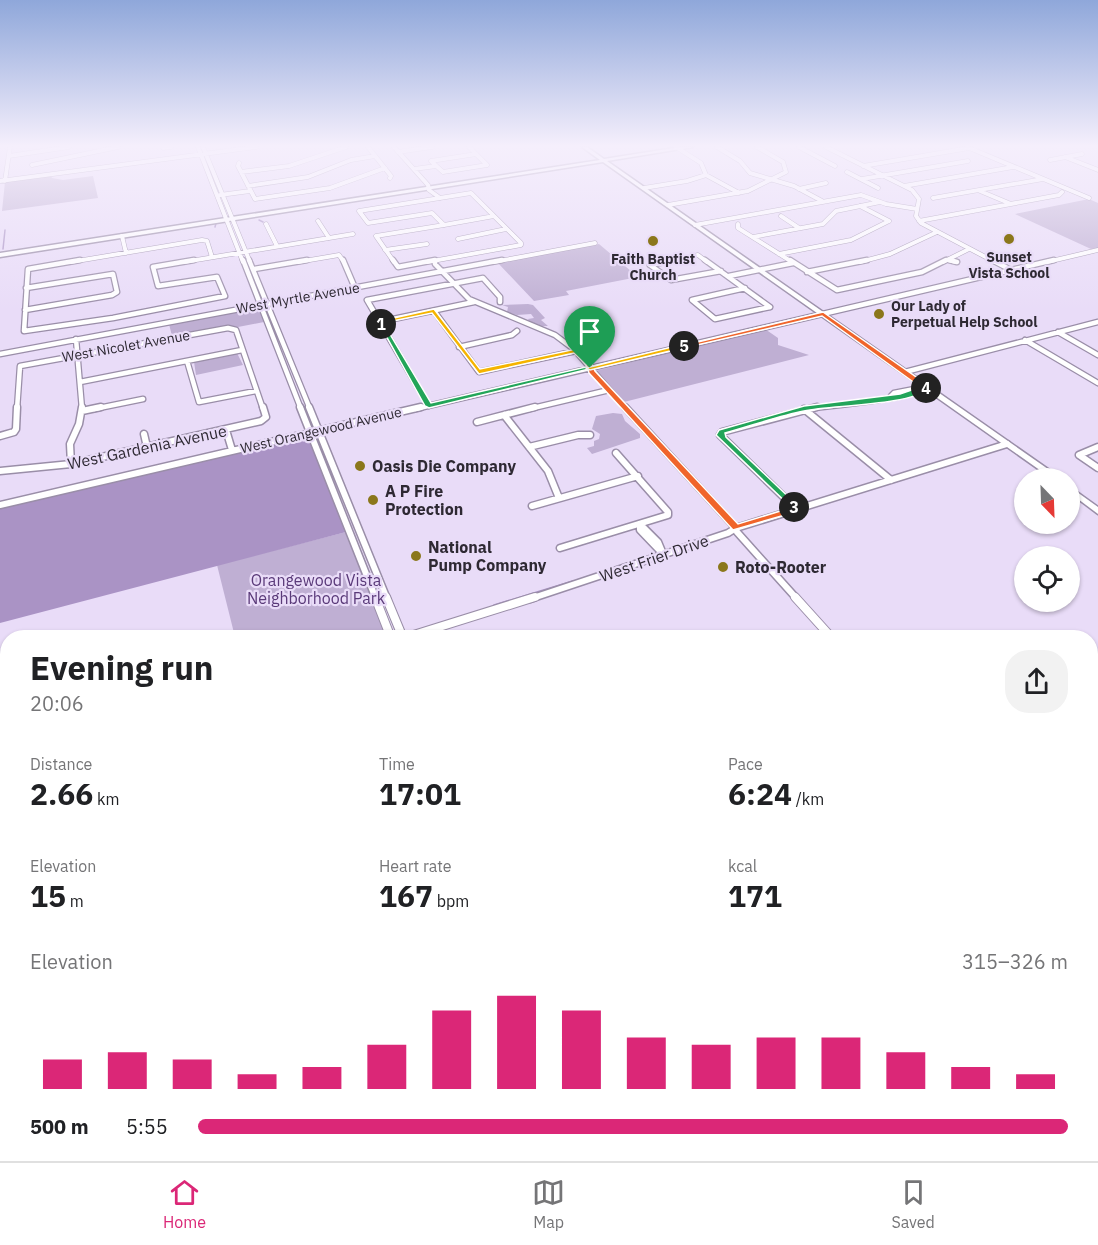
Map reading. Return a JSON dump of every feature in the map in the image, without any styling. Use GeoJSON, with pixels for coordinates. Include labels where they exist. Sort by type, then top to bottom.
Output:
{"type":"FeatureCollection","features":[{"type":"Feature","properties":{"kind":"main road"},"geometry":{"type":"LineString","coordinates":[[0,253],[338,201]]}},
{"type":"Feature","properties":{"kind":"main road"},"geometry":{"type":"LineString","coordinates":[[663,201],[1041,468]]}},
{"type":"Feature","properties":{"kind":"main road"},"geometry":{"type":"LineString","coordinates":[[54,245],[230,218]]}},
{"type":"Feature","properties":{"kind":"main road"},"geometry":{"type":"LineString","coordinates":[[1080,497],[1098,511]]}},
{"type":"Feature","properties":{"kind":"street"},"geometry":{"type":"LineString","coordinates":[[221,201],[230,218]]}},
{"type":"Feature","properties":{"kind":"street"},"geometry":{"type":"LineString","coordinates":[[226,201],[264,304],[293,365],[388,630]]}},
{"type":"Feature","properties":{"kind":"street"},"geometry":{"type":"LineString","coordinates":[[420,201],[359,211],[368,223],[432,213],[444,225]]}},
{"type":"Feature","properties":{"kind":"street"},"geometry":{"type":"LineString","coordinates":[[479,201],[494,216],[521,245],[438,264],[398,267],[376,236],[494,216]]}},
{"type":"Feature","properties":{"kind":"street"},"geometry":{"type":"LineString","coordinates":[[668,205],[691,201]]}},
{"type":"Feature","properties":{"kind":"street"},"geometry":{"type":"LineString","coordinates":[[695,225],[821,201]]}},
{"type":"Feature","properties":{"kind":"street"},"geometry":{"type":"LineString","coordinates":[[920,201],[916,216],[919,221],[1011,270]]}},
{"type":"Feature","properties":{"kind":"street"},"geometry":{"type":"LineString","coordinates":[[1004,201],[1011,204]]}},
{"type":"Feature","properties":{"kind":"street"},"geometry":{"type":"LineString","coordinates":[[919,221],[1026,201]]}},
{"type":"Feature","properties":{"kind":"street"},"geometry":{"type":"LineString","coordinates":[[753,237],[826,222],[836,211],[880,202],[917,209]]}},
{"type":"Feature","properties":{"kind":"street"},"geometry":{"type":"LineString","coordinates":[[779,254],[851,240],[889,221],[860,206]]}},
{"type":"Feature","properties":{"kind":"street"},"geometry":{"type":"LineString","coordinates":[[781,216],[799,228]]}},
{"type":"Feature","properties":{"kind":"street"},"geometry":{"type":"LineString","coordinates":[[318,221],[329,238]]}},
{"type":"Feature","properties":{"kind":"street"},"geometry":{"type":"LineString","coordinates":[[266,224],[277,246]]}},
{"type":"Feature","properties":{"kind":"street"},"geometry":{"type":"LineString","coordinates":[[738,224],[738,228],[837,290],[922,272],[969,249]]}},
{"type":"Feature","properties":{"kind":"street"},"geometry":{"type":"LineString","coordinates":[[458,239],[506,229]]}},
{"type":"Feature","properties":{"kind":"street"},"geometry":{"type":"LineString","coordinates":[[807,272],[886,255],[900,250],[921,237],[937,232]]}},
{"type":"Feature","properties":{"kind":"street"},"geometry":{"type":"LineString","coordinates":[[212,257],[205,240],[28,269],[26,332],[224,297],[217,277],[158,286],[153,267],[353,234]]}},
{"type":"Feature","properties":{"kind":"street"},"geometry":{"type":"LineString","coordinates":[[122,236],[126,253]]}},
{"type":"Feature","properties":{"kind":"street","name":"West Myrtle Avenue"},"geometry":{"type":"LineString","coordinates":[[0,354],[595,243]]}},
{"type":"Feature","properties":{"kind":"street"},"geometry":{"type":"LineString","coordinates":[[385,250],[427,244]]}},
{"type":"Feature","properties":{"kind":"street","name":"West Orangewood Avenue"},"geometry":{"type":"LineString","coordinates":[[0,504],[1097,251]]}},
{"type":"Feature","properties":{"kind":"street"},"geometry":{"type":"LineString","coordinates":[[243,252],[254,269],[285,367],[401,630]]}},
{"type":"Feature","properties":{"kind":"street"},"geometry":{"type":"LineString","coordinates":[[254,269],[339,255],[344,260],[348,277],[355,288]]}},
{"type":"Feature","properties":{"kind":"street"},"geometry":{"type":"LineString","coordinates":[[721,271],[671,280],[650,265],[698,255],[729,276],[745,288],[770,307],[715,319],[692,300],[745,288]]}},
{"type":"Feature","properties":{"kind":"street"},"geometry":{"type":"LineString","coordinates":[[948,260],[957,262]]}},
{"type":"Feature","properties":{"kind":"street"},"geometry":{"type":"LineString","coordinates":[[729,276],[793,263]]}},
{"type":"Feature","properties":{"kind":"street"},"geometry":{"type":"LineString","coordinates":[[438,264],[462,294],[474,302],[555,335],[578,353],[579,357],[736,528],[736,532],[825,630]]}},
{"type":"Feature","properties":{"kind":"street"},"geometry":{"type":"LineString","coordinates":[[25,310],[117,294],[113,274],[26,288]]}},
{"type":"Feature","properties":{"kind":"street"},"geometry":{"type":"LineString","coordinates":[[429,406],[367,300],[483,278],[500,297],[500,302]]}},
{"type":"Feature","properties":{"kind":"street"},"geometry":{"type":"LineString","coordinates":[[379,322],[474,302]]}},
{"type":"Feature","properties":{"kind":"street"},"geometry":{"type":"LineString","coordinates":[[434,311],[479,372],[578,353]]}},
{"type":"Feature","properties":{"kind":"street"},"geometry":{"type":"LineString","coordinates":[[134,314],[136,328]]}},
{"type":"Feature","properties":{"kind":"street"},"geometry":{"type":"LineString","coordinates":[[905,372],[1098,322]]}},
{"type":"Feature","properties":{"kind":"street","name":"West Nicolet Avenue"},"geometry":{"type":"LineString","coordinates":[[0,436],[14,432],[20,366],[232,328],[236,330],[242,350]]}},
{"type":"Feature","properties":{"kind":"street"},"geometry":{"type":"LineString","coordinates":[[459,347],[512,335],[517,331]]}},
{"type":"Feature","properties":{"kind":"street"},"geometry":{"type":"LineString","coordinates":[[1058,332],[1098,355]]}},
{"type":"Feature","properties":{"kind":"street"},"geometry":{"type":"LineString","coordinates":[[71,464],[70,444],[82,411],[76,339]]}},
{"type":"Feature","properties":{"kind":"street"},"geometry":{"type":"LineString","coordinates":[[1026,340],[1098,383]]}},
{"type":"Feature","properties":{"kind":"street"},"geometry":{"type":"LineString","coordinates":[[80,382],[242,350],[256,391],[199,402],[196,400],[187,361]]}},
{"type":"Feature","properties":{"kind":"street"},"geometry":{"type":"LineString","coordinates":[[285,367],[293,365]]}},
{"type":"Feature","properties":{"kind":"street"},"geometry":{"type":"LineString","coordinates":[[796,509],[720,435],[722,432],[804,409],[919,392],[927,387]]}},
{"type":"Feature","properties":{"kind":"street"},"geometry":{"type":"LineString","coordinates":[[477,422],[584,396],[593,396],[609,390]]}},
{"type":"Feature","properties":{"kind":"street","name":"West Gardenia Avenue"},"geometry":{"type":"LineString","coordinates":[[0,471],[71,464],[265,420],[256,391]]}},
{"type":"Feature","properties":{"kind":"street"},"geometry":{"type":"LineString","coordinates":[[82,411],[143,399]]}},
{"type":"Feature","properties":{"kind":"street"},"geometry":{"type":"LineString","coordinates":[[804,409],[891,480]]}},
{"type":"Feature","properties":{"kind":"street"},"geometry":{"type":"LineString","coordinates":[[504,415],[551,476],[560,498]]}},
{"type":"Feature","properties":{"kind":"street"},"geometry":{"type":"LineString","coordinates":[[226,430],[232,450]]}},
{"type":"Feature","properties":{"kind":"street"},"geometry":{"type":"LineString","coordinates":[[144,434],[147,447]]}},
{"type":"Feature","properties":{"kind":"street"},"geometry":{"type":"LineString","coordinates":[[529,447],[578,435],[590,435]]}},
{"type":"Feature","properties":{"kind":"street","name":"West Frier Drive"},"geometry":{"type":"LineString","coordinates":[[430,630],[571,586],[728,533],[736,528],[1007,444]]}},
{"type":"Feature","properties":{"kind":"street"},"geometry":{"type":"LineString","coordinates":[[1098,447],[1080,455],[1098,468]]}},
{"type":"Feature","properties":{"kind":"street"},"geometry":{"type":"LineString","coordinates":[[560,548],[668,515],[668,512],[638,476],[616,453]]}},
{"type":"Feature","properties":{"kind":"street"},"geometry":{"type":"LineString","coordinates":[[24,476],[28,469]]}},
{"type":"Feature","properties":{"kind":"street"},"geometry":{"type":"LineString","coordinates":[[532,506],[638,476]]}},
{"type":"Feature","properties":{"kind":"street"},"geometry":{"type":"LineString","coordinates":[[640,524],[640,530],[656,550],[663,554]]}},
{"type":"Feature","properties":{"kind":"street"},"geometry":{"type":"LineString","coordinates":[[370,584],[380,581]]}},
{"type":"Feature","properties":{"kind":"green space"},"geometry":{"type":"Polygon","coordinates":[[[3,201],[75,201],[2,211],[3,201]]]}},
{"type":"Feature","properties":{"kind":"green space"},"geometry":{"type":"Polygon","coordinates":[[[1078,201],[1094,201],[1098,203],[1098,248],[1091,249],[1015,214],[1078,201]]]}},
{"type":"Feature","properties":{"kind":"green space"},"geometry":{"type":"Polygon","coordinates":[[[599,244],[638,277],[566,291],[569,295],[534,301],[498,263],[599,244]]]}},
{"type":"Feature","properties":{"kind":"green space"},"geometry":{"type":"Polygon","coordinates":[[[502,305],[533,305],[545,318],[541,320],[548,326],[529,321],[528,319],[534,318],[531,314],[517,315],[507,312],[508,307],[502,305]]]}},
{"type":"Feature","properties":{"kind":"green space"},"geometry":{"type":"Polygon","coordinates":[[[255,308],[259,310],[264,322],[172,336],[169,324],[255,308]]]}},
{"type":"Feature","properties":{"kind":"green space"},"geometry":{"type":"Polygon","coordinates":[[[765,329],[778,338],[778,345],[809,355],[624,402],[595,371],[765,329]]]}},
{"type":"Feature","properties":{"kind":"green space"},"geometry":{"type":"Polygon","coordinates":[[[237,353],[243,365],[196,375],[194,362],[237,353]]]}},
{"type":"Feature","properties":{"kind":"green space"},"geometry":{"type":"Polygon","coordinates":[[[622,414],[625,421],[640,434],[640,438],[592,454],[587,448],[594,446],[594,441],[599,439],[600,434],[592,429],[596,416],[622,414]]]}},
{"type":"Feature","properties":{"kind":"green space","name":"Orangewood Vista Neighborhood Park"},"geometry":{"type":"Polygon","coordinates":[[[346,532],[384,630],[233,630],[217,565],[346,532]]]}},
{"type":"Feature","properties":{"kind":"shaded area"},"geometry":{"type":"Polygon","coordinates":[[[306,436],[309,438],[346,532],[0,623],[0,507],[306,436]]]}},
{"type":"Feature","properties":{"kind":"waterway"},"geometry":{"type":"LineString","coordinates":[[259,220],[263,222]]}},
{"type":"Feature","properties":{"kind":"waterway"},"geometry":{"type":"LineString","coordinates":[[215,227],[216,223]]}},
{"type":"Feature","properties":{"kind":"waterway"},"geometry":{"type":"LineString","coordinates":[[3,249],[5,230]]}},
{"type":"Feature","properties":{"kind":"waterway"},"geometry":{"type":"LineString","coordinates":[[494,605],[573,581]]}},
{"type":"Feature","properties":{"kind":"place","name":"Sunset Vista School"},"geometry":{"type":"Point","coordinates":[1009,239]}},
{"type":"Feature","properties":{"kind":"place","name":"Faith Baptist Church"},"geometry":{"type":"Point","coordinates":[653,241]}},
{"type":"Feature","properties":{"kind":"place","name":"Our Lady of Perpetual Help School"},"geometry":{"type":"Point","coordinates":[879,314]}},
{"type":"Feature","properties":{"kind":"place","name":"Oasis Die Company"},"geometry":{"type":"Point","coordinates":[360,466]}},
{"type":"Feature","properties":{"kind":"place","name":"A P Fire Protection"},"geometry":{"type":"Point","coordinates":[373,500]}},
{"type":"Feature","properties":{"kind":"place","name":"National Pump Company"},"geometry":{"type":"Point","coordinates":[416,556]}},
{"type":"Feature","properties":{"kind":"place","name":"Roto-Rooter"},"geometry":{"type":"Point","coordinates":[723,567]}},
{"type":"Feature","properties":{"kind":"route"},"geometry":{"type":"LineString","coordinates":[[590,368],[429,406],[379,322],[434,311],[475,370],[479,372],[576,351],[583,356],[590,364],[590,368],[592,371],[736,528],[796,509],[723,439],[720,435],[722,432],[804,409],[900,396],[919,392],[927,387],[823,314],[590,368]]}}]}
